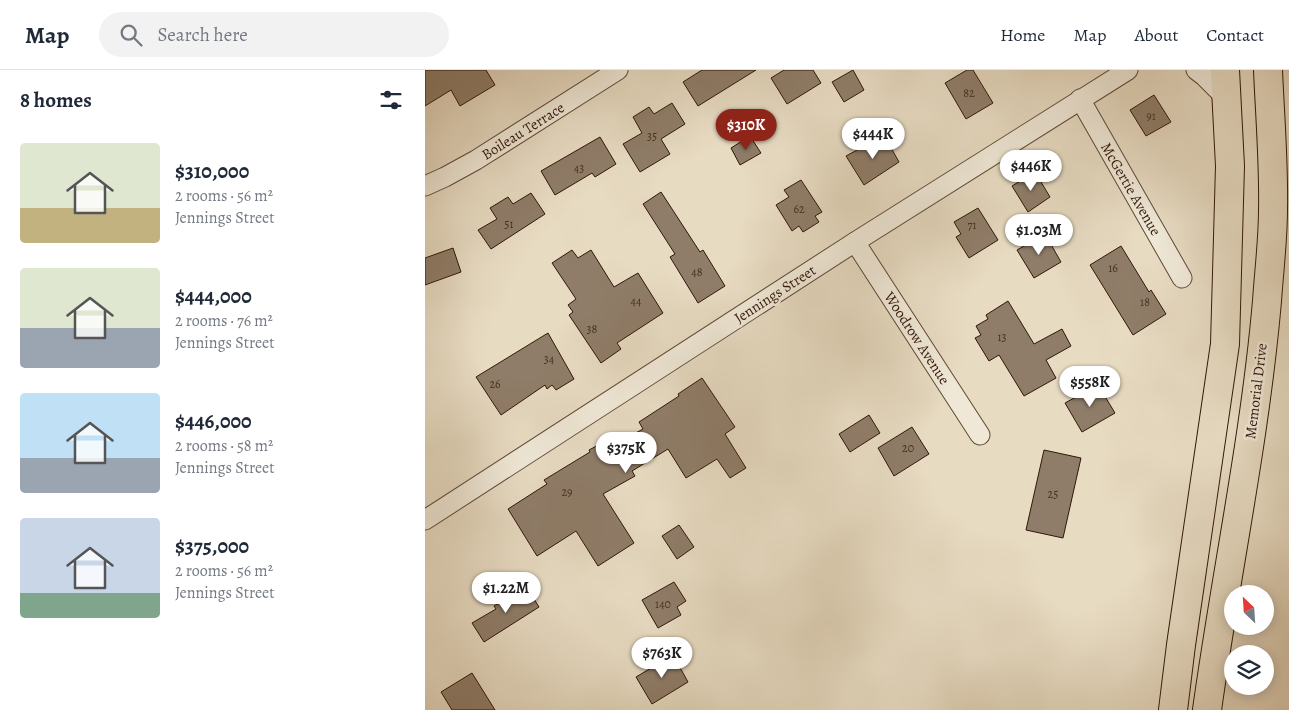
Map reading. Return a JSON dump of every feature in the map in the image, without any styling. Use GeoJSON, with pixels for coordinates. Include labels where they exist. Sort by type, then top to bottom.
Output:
{"type":"FeatureCollection","features":[{"type":"Feature","properties":{"kind":"main road"},"geometry":{"type":"LineString","coordinates":[[1173,710],[1225,344],[1230,166],[1225,70]]}},
{"type":"Feature","properties":{"kind":"main road","name":"Memorial Drive"},"geometry":{"type":"LineString","coordinates":[[1207,710],[1250,444],[1264,329],[1273,210],[1268,70]]}},
{"type":"Feature","properties":{"kind":"street","name":"Boileau Terrace"},"geometry":{"type":"LineString","coordinates":[[425,186],[476,160],[618,70]]}},
{"type":"Feature","properties":{"kind":"street","name":"Jennings Street"},"geometry":{"type":"LineString","coordinates":[[425,520],[855,242],[1128,70]]}},
{"type":"Feature","properties":{"kind":"street"},"geometry":{"type":"LineString","coordinates":[[1196,70],[1227,99]]}},
{"type":"Feature","properties":{"kind":"street","name":"McGertie Avenue"},"geometry":{"type":"LineString","coordinates":[[1080,100],[1182,278]]}},
{"type":"Feature","properties":{"kind":"street","name":"Woodrow Avenue"},"geometry":{"type":"LineString","coordinates":[[855,242],[980,435]]}},
{"type":"Feature","properties":{"kind":"building"},"geometry":{"type":"Polygon","coordinates":[[[425,70],[486,70],[495,85],[460,106],[451,90],[425,106],[425,70]]]}},
{"type":"Feature","properties":{"kind":"building"},"geometry":{"type":"Polygon","coordinates":[[[702,70],[756,70],[698,106],[683,82],[702,70]]]}},
{"type":"Feature","properties":{"kind":"building"},"geometry":{"type":"Polygon","coordinates":[[[784,70],[813,70],[821,83],[787,104],[771,78],[784,70]]]}},
{"type":"Feature","properties":{"kind":"building"},"geometry":{"type":"Polygon","coordinates":[[[853,70],[864,90],[844,102],[832,82],[853,70]]]}},
{"type":"Feature","properties":{"kind":"building"},"geometry":{"type":"Polygon","coordinates":[[[967,70],[973,70],[993,103],[966,119],[945,83],[967,70]]]}},
{"type":"Feature","properties":{"kind":"building"},"geometry":{"type":"Polygon","coordinates":[[[1154,95],[1171,122],[1146,136],[1130,110],[1154,95]]]}},
{"type":"Feature","properties":{"kind":"building"},"geometry":{"type":"Polygon","coordinates":[[[672,103],[685,124],[661,139],[670,154],[640,172],[623,144],[642,133],[633,117],[649,107],[654,114],[672,103]]]}},
{"type":"Feature","properties":{"kind":"building"},"geometry":{"type":"Polygon","coordinates":[[[750,136],[761,153],[740,165],[731,148],[750,136]]]}},
{"type":"Feature","properties":{"kind":"building"},"geometry":{"type":"Polygon","coordinates":[[[600,137],[616,164],[595,177],[592,173],[555,195],[541,171],[600,137]]]}},
{"type":"Feature","properties":{"kind":"building"},"geometry":{"type":"Polygon","coordinates":[[[885,137],[899,162],[864,185],[846,156],[870,143],[871,146],[885,137]]]}},
{"type":"Feature","properties":{"kind":"building"},"geometry":{"type":"Polygon","coordinates":[[[1035,172],[1050,197],[1028,212],[1012,186],[1035,172]]]}},
{"type":"Feature","properties":{"kind":"building"},"geometry":{"type":"Polygon","coordinates":[[[801,180],[822,212],[815,216],[819,222],[803,232],[799,226],[792,231],[776,205],[789,197],[784,190],[801,180]]]}},
{"type":"Feature","properties":{"kind":"building"},"geometry":{"type":"Polygon","coordinates":[[[661,192],[700,252],[703,250],[725,286],[698,303],[670,257],[675,254],[643,204],[661,192]]]}},
{"type":"Feature","properties":{"kind":"building"},"geometry":{"type":"Polygon","coordinates":[[[531,193],[545,214],[491,249],[478,230],[497,219],[490,208],[508,197],[513,204],[531,193]]]}},
{"type":"Feature","properties":{"kind":"building"},"geometry":{"type":"Polygon","coordinates":[[[978,208],[998,240],[969,258],[956,237],[961,234],[954,222],[978,208]]]}},
{"type":"Feature","properties":{"kind":"building"},"geometry":{"type":"Polygon","coordinates":[[[1045,234],[1061,262],[1034,278],[1017,250],[1045,234]]]}},
{"type":"Feature","properties":{"kind":"building"},"geometry":{"type":"Polygon","coordinates":[[[1121,246],[1149,292],[1151,290],[1166,314],[1133,335],[1090,265],[1121,246]]]}},
{"type":"Feature","properties":{"kind":"building"},"geometry":{"type":"Polygon","coordinates":[[[453,248],[461,272],[425,285],[425,258],[453,248]]]}},
{"type":"Feature","properties":{"kind":"building"},"geometry":{"type":"Polygon","coordinates":[[[572,250],[578,258],[591,250],[614,287],[638,273],[663,313],[617,343],[621,349],[601,363],[569,315],[573,312],[568,305],[576,299],[552,263],[572,250]]]}},
{"type":"Feature","properties":{"kind":"building"},"geometry":{"type":"Polygon","coordinates":[[[1008,301],[1034,344],[1062,329],[1071,346],[1046,360],[1056,378],[1024,396],[999,355],[989,361],[975,338],[981,335],[976,326],[988,319],[986,315],[1008,301]]]}},
{"type":"Feature","properties":{"kind":"building"},"geometry":{"type":"Polygon","coordinates":[[[548,333],[574,379],[556,390],[552,385],[547,389],[545,385],[501,415],[476,377],[548,333]]]}},
{"type":"Feature","properties":{"kind":"building"},"geometry":{"type":"Polygon","coordinates":[[[702,378],[735,427],[725,434],[746,468],[730,478],[717,459],[686,478],[668,449],[632,471],[635,476],[603,494],[634,543],[598,566],[576,531],[537,556],[508,509],[547,484],[544,480],[590,452],[589,450],[608,440],[612,446],[643,429],[639,422],[679,396],[678,394],[702,378]]]}},
{"type":"Feature","properties":{"kind":"building"},"geometry":{"type":"Polygon","coordinates":[[[1098,385],[1115,413],[1082,432],[1065,403],[1098,385]]]}},
{"type":"Feature","properties":{"kind":"building"},"geometry":{"type":"Polygon","coordinates":[[[869,415],[880,433],[850,452],[839,434],[869,415]]]}},
{"type":"Feature","properties":{"kind":"building"},"geometry":{"type":"Polygon","coordinates":[[[912,427],[929,454],[894,476],[878,448],[912,427]]]}},
{"type":"Feature","properties":{"kind":"building"},"geometry":{"type":"Polygon","coordinates":[[[1044,450],[1081,458],[1063,538],[1026,530],[1044,450]]]}},
{"type":"Feature","properties":{"kind":"building"},"geometry":{"type":"Polygon","coordinates":[[[679,525],[694,547],[677,559],[662,536],[679,525]]]}},
{"type":"Feature","properties":{"kind":"building"},"geometry":{"type":"Polygon","coordinates":[[[674,582],[686,601],[677,607],[681,615],[658,628],[642,600],[674,582]]]}},
{"type":"Feature","properties":{"kind":"building"},"geometry":{"type":"Polygon","coordinates":[[[526,586],[539,607],[484,642],[472,623],[496,609],[494,606],[526,586]]]}},
{"type":"Feature","properties":{"kind":"building"},"geometry":{"type":"Polygon","coordinates":[[[673,655],[688,682],[652,704],[636,677],[673,655]]]}},
{"type":"Feature","properties":{"kind":"building"},"geometry":{"type":"Polygon","coordinates":[[[472,673],[495,710],[452,710],[441,692],[472,673]]]}}]}
